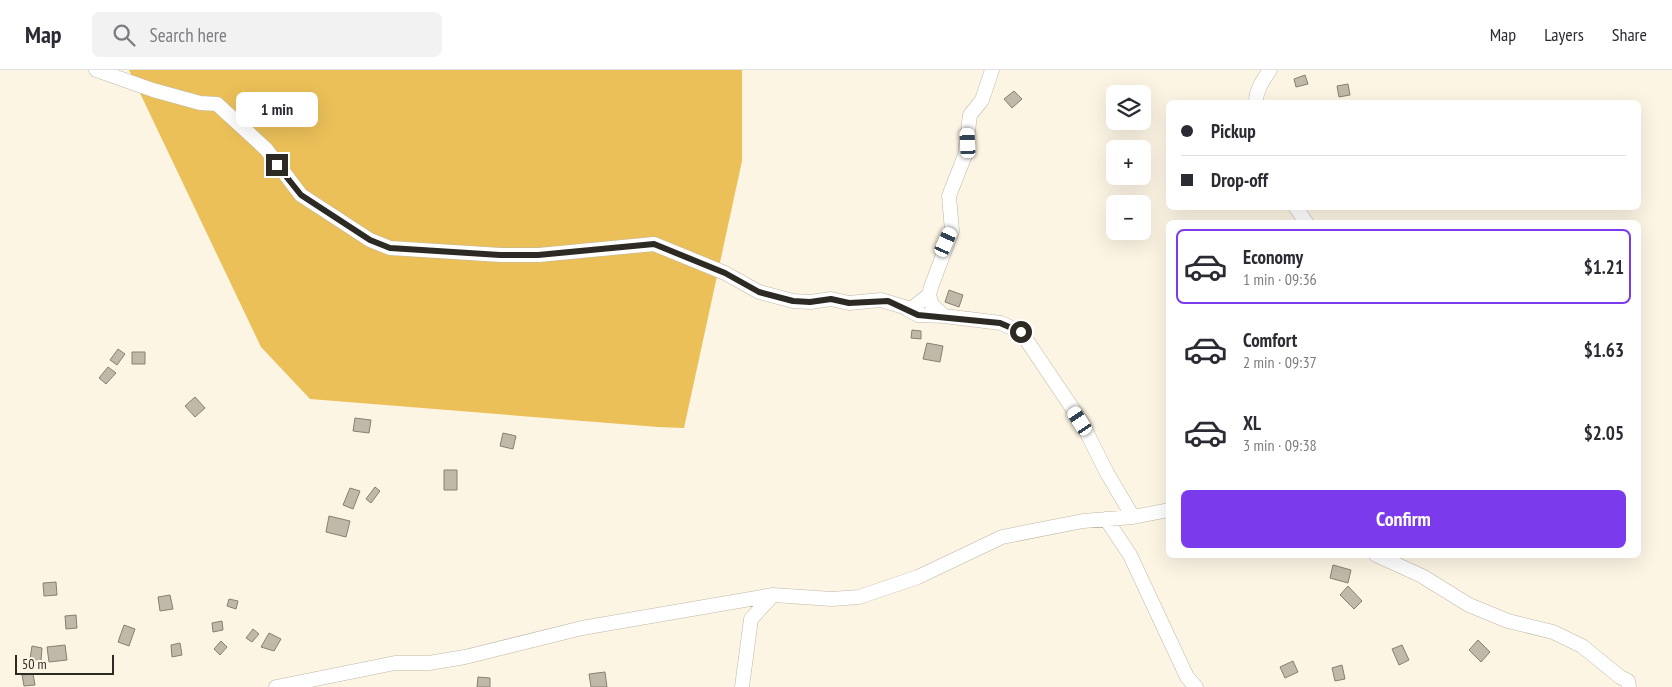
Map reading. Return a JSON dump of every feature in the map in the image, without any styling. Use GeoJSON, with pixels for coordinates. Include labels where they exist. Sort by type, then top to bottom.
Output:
{"type":"FeatureCollection","features":[{"type":"Feature","properties":{"kind":"street"},"geometry":{"type":"LineString","coordinates":[[96,70],[153,90],[200,103],[217,104],[266,149],[301,195],[370,240],[390,248],[500,255],[538,255],[654,244],[725,273],[753,289],[793,301],[810,302],[831,299],[849,303],[881,300],[908,309],[918,315],[944,316],[1000,323],[1021,332],[1080,421],[1133,517]]}},
{"type":"Feature","properties":{"kind":"street"},"geometry":{"type":"LineString","coordinates":[[908,309],[915,307],[929,295],[952,231],[949,196],[965,156],[970,115],[982,100],[992,70]]}},
{"type":"Feature","properties":{"kind":"street"},"geometry":{"type":"LineString","coordinates":[[1256,100],[1262,80],[1270,70]]}},
{"type":"Feature","properties":{"kind":"street"},"geometry":{"type":"LineString","coordinates":[[929,295],[932,305],[944,316]]}},
{"type":"Feature","properties":{"kind":"street"},"geometry":{"type":"LineString","coordinates":[[276,687],[395,663],[429,663],[465,657],[582,628],[773,595],[832,599],[859,597],[918,577],[1002,537],[1057,526],[1133,517],[1166,511]]}},
{"type":"Feature","properties":{"kind":"street"},"geometry":{"type":"LineString","coordinates":[[1106,519],[1130,555],[1187,677],[1196,687]]}},
{"type":"Feature","properties":{"kind":"street"},"geometry":{"type":"LineString","coordinates":[[1383,558],[1422,576],[1469,605],[1508,621],[1553,632],[1582,646],[1620,677],[1628,680],[1629,687]]}},
{"type":"Feature","properties":{"kind":"street"},"geometry":{"type":"LineString","coordinates":[[742,687],[751,619],[773,595]]}},
{"type":"Feature","properties":{"kind":"shaded area"},"geometry":{"type":"Polygon","coordinates":[[[129,70],[742,70],[742,161],[684,428],[310,399],[261,347],[129,70]]]}},
{"type":"Feature","properties":{"kind":"building"},"geometry":{"type":"Polygon","coordinates":[[[1305,75],[1308,84],[1296,87],[1294,79],[1305,75]]]}},
{"type":"Feature","properties":{"kind":"building"},"geometry":{"type":"Polygon","coordinates":[[[1348,84],[1350,95],[1339,97],[1337,86],[1348,84]]]}},
{"type":"Feature","properties":{"kind":"building"},"geometry":{"type":"Polygon","coordinates":[[[1014,91],[1022,99],[1012,108],[1004,99],[1014,91]]]}},
{"type":"Feature","properties":{"kind":"building"},"geometry":{"type":"Polygon","coordinates":[[[949,290],[963,295],[959,307],[945,302],[949,290]]]}},
{"type":"Feature","properties":{"kind":"building"},"geometry":{"type":"Polygon","coordinates":[[[912,330],[921,331],[921,339],[911,338],[912,330]]]}},
{"type":"Feature","properties":{"kind":"building"},"geometry":{"type":"Polygon","coordinates":[[[927,343],[943,346],[940,362],[923,359],[927,343]]]}},
{"type":"Feature","properties":{"kind":"building"},"geometry":{"type":"Polygon","coordinates":[[[118,349],[125,354],[117,365],[110,360],[118,349]]]}},
{"type":"Feature","properties":{"kind":"building"},"geometry":{"type":"Polygon","coordinates":[[[132,352],[145,352],[145,364],[132,364],[132,352]]]}},
{"type":"Feature","properties":{"kind":"building"},"geometry":{"type":"Polygon","coordinates":[[[108,367],[116,373],[106,384],[99,378],[108,367]]]}},
{"type":"Feature","properties":{"kind":"building"},"geometry":{"type":"Polygon","coordinates":[[[195,397],[205,408],[195,417],[185,406],[195,397]]]}},
{"type":"Feature","properties":{"kind":"building"},"geometry":{"type":"Polygon","coordinates":[[[355,418],[371,420],[369,433],[353,431],[355,418]]]}},
{"type":"Feature","properties":{"kind":"building"},"geometry":{"type":"Polygon","coordinates":[[[503,433],[516,436],[513,449],[500,446],[503,433]]]}},
{"type":"Feature","properties":{"kind":"building"},"geometry":{"type":"Polygon","coordinates":[[[444,470],[457,470],[457,490],[444,490],[444,470]]]}},
{"type":"Feature","properties":{"kind":"building"},"geometry":{"type":"Polygon","coordinates":[[[375,487],[380,491],[371,503],[366,499],[375,487]]]}},
{"type":"Feature","properties":{"kind":"building"},"geometry":{"type":"Polygon","coordinates":[[[350,488],[360,491],[353,509],[343,505],[350,488]]]}},
{"type":"Feature","properties":{"kind":"building"},"geometry":{"type":"Polygon","coordinates":[[[329,516],[350,521],[346,537],[326,532],[329,516]]]}},
{"type":"Feature","properties":{"kind":"building"},"geometry":{"type":"Polygon","coordinates":[[[1333,565],[1351,570],[1348,583],[1330,578],[1333,565]]]}},
{"type":"Feature","properties":{"kind":"building"},"geometry":{"type":"Polygon","coordinates":[[[56,582],[57,595],[44,596],[43,583],[56,582]]]}},
{"type":"Feature","properties":{"kind":"building"},"geometry":{"type":"Polygon","coordinates":[[[1348,586],[1362,601],[1354,609],[1340,595],[1348,586]]]}},
{"type":"Feature","properties":{"kind":"building"},"geometry":{"type":"Polygon","coordinates":[[[170,595],[173,609],[160,611],[158,597],[170,595]]]}},
{"type":"Feature","properties":{"kind":"building"},"geometry":{"type":"Polygon","coordinates":[[[229,599],[238,601],[236,609],[227,606],[229,599]]]}},
{"type":"Feature","properties":{"kind":"building"},"geometry":{"type":"Polygon","coordinates":[[[76,615],[77,628],[66,629],[65,616],[76,615]]]}},
{"type":"Feature","properties":{"kind":"building"},"geometry":{"type":"Polygon","coordinates":[[[222,621],[223,630],[213,632],[212,623],[222,621]]]}},
{"type":"Feature","properties":{"kind":"building"},"geometry":{"type":"Polygon","coordinates":[[[124,625],[135,629],[129,646],[118,642],[124,625]]]}},
{"type":"Feature","properties":{"kind":"building"},"geometry":{"type":"Polygon","coordinates":[[[253,629],[259,634],[252,642],[246,638],[253,629]]]}},
{"type":"Feature","properties":{"kind":"building"},"geometry":{"type":"Polygon","coordinates":[[[269,633],[281,639],[274,651],[261,647],[269,633]]]}},
{"type":"Feature","properties":{"kind":"building"},"geometry":{"type":"Polygon","coordinates":[[[1478,640],[1490,652],[1481,662],[1469,650],[1478,640]]]}},
{"type":"Feature","properties":{"kind":"building"},"geometry":{"type":"Polygon","coordinates":[[[221,641],[227,647],[220,655],[214,649],[221,641]]]}},
{"type":"Feature","properties":{"kind":"building"},"geometry":{"type":"Polygon","coordinates":[[[180,643],[182,655],[172,657],[171,645],[180,643]]]}},
{"type":"Feature","properties":{"kind":"building"},"geometry":{"type":"Polygon","coordinates":[[[65,645],[67,660],[49,662],[47,647],[65,645]]]}},
{"type":"Feature","properties":{"kind":"building"},"geometry":{"type":"Polygon","coordinates":[[[1402,645],[1409,660],[1399,665],[1392,649],[1402,645]]]}},
{"type":"Feature","properties":{"kind":"building"},"geometry":{"type":"Polygon","coordinates":[[[32,646],[42,648],[41,661],[30,659],[32,646]]]}},
{"type":"Feature","properties":{"kind":"building"},"geometry":{"type":"Polygon","coordinates":[[[1293,661],[1298,672],[1285,678],[1280,667],[1293,661]]]}},
{"type":"Feature","properties":{"kind":"building"},"geometry":{"type":"Polygon","coordinates":[[[1342,665],[1345,679],[1335,681],[1332,668],[1342,665]]]}},
{"type":"Feature","properties":{"kind":"building"},"geometry":{"type":"Polygon","coordinates":[[[605,672],[607,687],[591,687],[589,674],[605,672]]]}},
{"type":"Feature","properties":{"kind":"building"},"geometry":{"type":"Polygon","coordinates":[[[33,674],[35,685],[24,686],[22,675],[33,674]]]}},
{"type":"Feature","properties":{"kind":"building"},"geometry":{"type":"Polygon","coordinates":[[[478,677],[490,678],[490,687],[477,687],[478,677]]]}},
{"type":"Feature","properties":{"kind":"route"},"geometry":{"type":"LineString","coordinates":[[277,165],[301,195],[336,216],[370,240],[390,248],[500,255],[538,255],[654,244],[664,246],[725,273],[759,292],[793,301],[810,302],[831,299],[856,303],[881,300],[908,309],[918,315],[944,316],[1000,323],[1021,332]]}}]}
